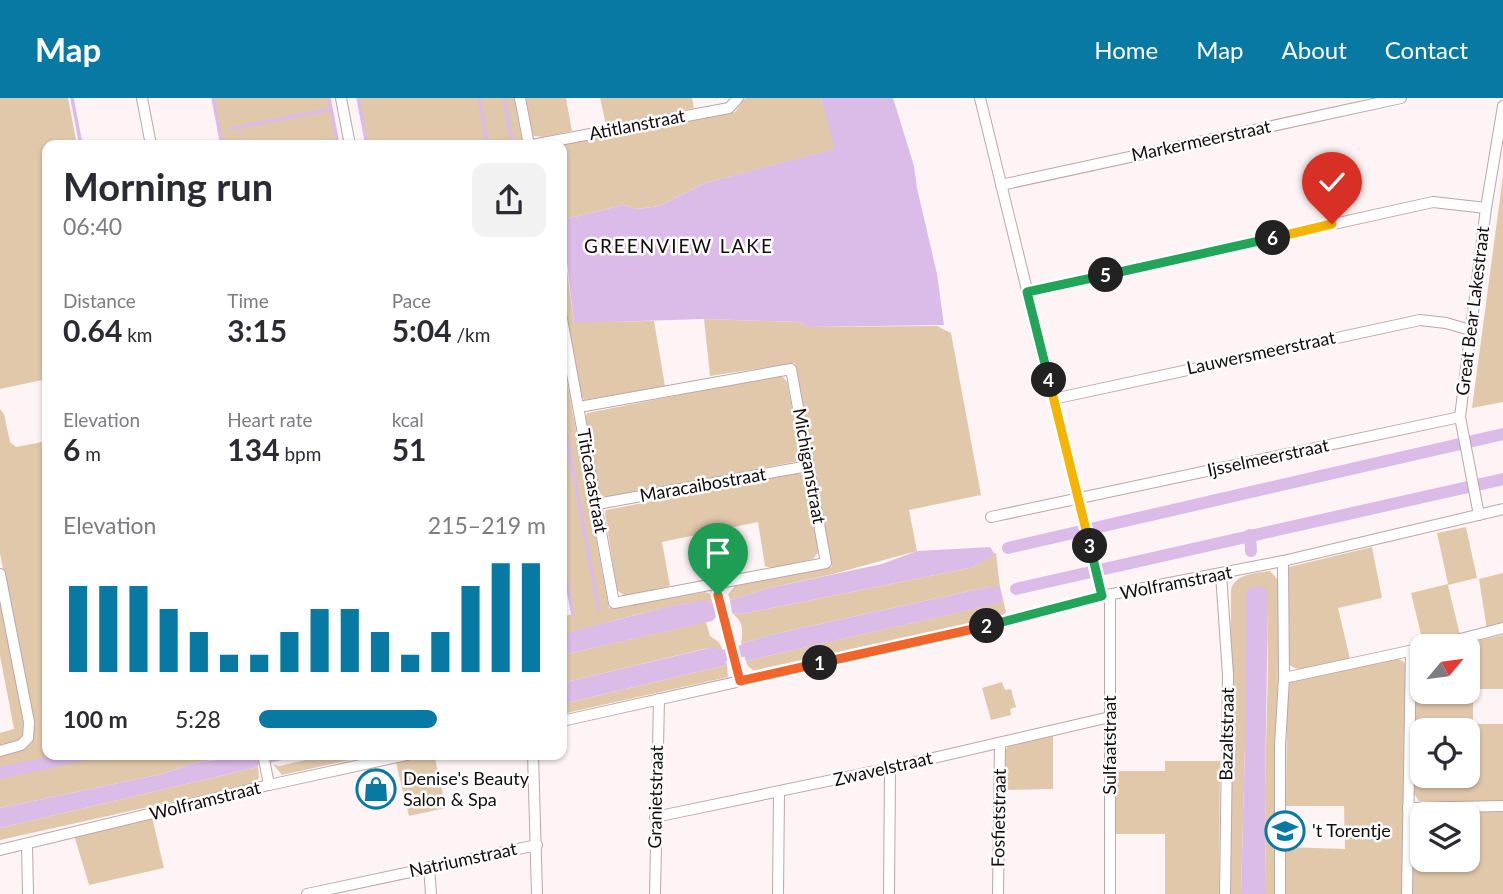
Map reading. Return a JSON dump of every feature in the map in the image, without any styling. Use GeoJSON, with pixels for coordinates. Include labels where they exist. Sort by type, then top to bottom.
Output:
{"type":"FeatureCollection","features":[{"type":"Feature","properties":{"kind":"street"},"geometry":{"type":"LineString","coordinates":[[142,98],[150,140]]}},
{"type":"Feature","properties":{"kind":"street"},"geometry":{"type":"LineString","coordinates":[[341,98],[349,140]]}},
{"type":"Feature","properties":{"kind":"street"},"geometry":{"type":"LineString","coordinates":[[520,98],[529,140]]}},
{"type":"Feature","properties":{"kind":"street","name":"Atitlanstraat"},"geometry":{"type":"LineString","coordinates":[[557,140],[729,108],[738,98]]}},
{"type":"Feature","properties":{"kind":"street","name":"Sulfaatstraat"},"geometry":{"type":"LineString","coordinates":[[979,98],[1080,511],[1105,594],[1110,717],[1110,894]]}},
{"type":"Feature","properties":{"kind":"street","name":"Markermeerstraat"},"geometry":{"type":"LineString","coordinates":[[1001,185],[1401,98]]}},
{"type":"Feature","properties":{"kind":"street","name":"Great Bear Lakestraat"},"geometry":{"type":"LineString","coordinates":[[1478,511],[1460,418],[1486,208],[1503,106]]}},
{"type":"Feature","properties":{"kind":"street"},"geometry":{"type":"LineString","coordinates":[[1027,292],[1433,202],[1486,208]]}},
{"type":"Feature","properties":{"kind":"street","name":"Lauwersmeerstraat"},"geometry":{"type":"LineString","coordinates":[[1053,399],[1420,320],[1446,323],[1470,330]]}},
{"type":"Feature","properties":{"kind":"street","name":"Titicacastraat"},"geometry":{"type":"LineString","coordinates":[[567,345],[614,603]]}},
{"type":"Feature","properties":{"kind":"street","name":"Michiganstraat"},"geometry":{"type":"LineString","coordinates":[[579,407],[791,369],[826,563],[717,589],[614,603]]}},
{"type":"Feature","properties":{"kind":"street","name":"Ijsselmeerstraat"},"geometry":{"type":"LineString","coordinates":[[991,517],[1460,418]]}},
{"type":"Feature","properties":{"kind":"street","name":"Maracaibostraat"},"geometry":{"type":"LineString","coordinates":[[597,504],[808,467]]}},
{"type":"Feature","properties":{"kind":"street","name":"Wolframstraat"},"geometry":{"type":"LineString","coordinates":[[567,720],[1013,620],[1105,594],[1283,561],[1478,511],[1503,509]]}},
{"type":"Feature","properties":{"kind":"street"},"geometry":{"type":"LineString","coordinates":[[1280,894],[1283,561]]}},
{"type":"Feature","properties":{"kind":"street"},"geometry":{"type":"LineString","coordinates":[[0,574],[29,722],[28,738],[21,745],[0,751]]}},
{"type":"Feature","properties":{"kind":"street","name":"Bazaltstraat"},"geometry":{"type":"LineString","coordinates":[[1221,574],[1228,675],[1225,894]]}},
{"type":"Feature","properties":{"kind":"street"},"geometry":{"type":"LineString","coordinates":[[717,589],[740,681]]}},
{"type":"Feature","properties":{"kind":"street"},"geometry":{"type":"LineString","coordinates":[[1480,634],[1503,628]]}},
{"type":"Feature","properties":{"kind":"street"},"geometry":{"type":"LineString","coordinates":[[1284,678],[1410,651]]}},
{"type":"Feature","properties":{"kind":"street","name":"Granietstraat"},"geometry":{"type":"LineString","coordinates":[[655,894],[659,699]]}},
{"type":"Feature","properties":{"kind":"street"},"geometry":{"type":"LineString","coordinates":[[1407,894],[1410,703]]}},
{"type":"Feature","properties":{"kind":"street","name":"Zwavelstraat"},"geometry":{"type":"LineString","coordinates":[[655,817],[890,768],[1110,717]]}},
{"type":"Feature","properties":{"kind":"street","name":"Fosfietstraat"},"geometry":{"type":"LineString","coordinates":[[998,894],[1000,743]]}},
{"type":"Feature","properties":{"kind":"street"},"geometry":{"type":"LineString","coordinates":[[264,760],[269,785]]}},
{"type":"Feature","properties":{"kind":"street","name":"Wolframstraat"},"geometry":{"type":"LineString","coordinates":[[0,850],[384,760]]}},
{"type":"Feature","properties":{"kind":"street"},"geometry":{"type":"LineString","coordinates":[[533,760],[537,894]]}},
{"type":"Feature","properties":{"kind":"street"},"geometry":{"type":"LineString","coordinates":[[889,894],[890,768]]}},
{"type":"Feature","properties":{"kind":"street"},"geometry":{"type":"LineString","coordinates":[[778,894],[779,792]]}},
{"type":"Feature","properties":{"kind":"street"},"geometry":{"type":"LineString","coordinates":[[1408,808],[1503,806]]}},
{"type":"Feature","properties":{"kind":"street"},"geometry":{"type":"LineString","coordinates":[[27,844],[28,894]]}},
{"type":"Feature","properties":{"kind":"street","name":"Natriumstraat"},"geometry":{"type":"LineString","coordinates":[[307,894],[537,845]]}},
{"type":"Feature","properties":{"kind":"street"},"geometry":{"type":"LineString","coordinates":[[429,867],[432,894]]}},
{"type":"Feature","properties":{"kind":"shaded area"},"geometry":{"type":"Polygon","coordinates":[[[0,98],[68,98],[76,140],[42,140],[42,380],[0,389],[0,98]]]}},
{"type":"Feature","properties":{"kind":"shaded area"},"geometry":{"type":"Polygon","coordinates":[[[213,98],[329,98],[337,140],[221,140],[213,98]]]}},
{"type":"Feature","properties":{"kind":"shaded area"},"geometry":{"type":"Polygon","coordinates":[[[358,98],[514,98],[522,140],[366,140],[358,98]]]}},
{"type":"Feature","properties":{"kind":"shaded area"},"geometry":{"type":"Polygon","coordinates":[[[526,98],[566,98],[572,131],[543,137],[534,136],[526,98]]]}},
{"type":"Feature","properties":{"kind":"shaded area"},"geometry":{"type":"Polygon","coordinates":[[[600,98],[692,98],[694,108],[606,125],[600,98]]]}},
{"type":"Feature","properties":{"kind":"shaded area"},"geometry":{"type":"Polygon","coordinates":[[[745,98],[821,98],[836,149],[705,183],[659,206],[637,209],[623,205],[567,219],[567,143],[735,112],[745,98]]]}},
{"type":"Feature","properties":{"kind":"shaded area"},"geometry":{"type":"Polygon","coordinates":[[[821,98],[893,98],[914,166],[937,274],[944,325],[808,327],[799,322],[704,319],[574,323],[567,263],[567,219],[623,205],[637,209],[659,206],[705,183],[835,149],[821,98]]]}},
{"type":"Feature","properties":{"kind":"shaded area"},"geometry":{"type":"Polygon","coordinates":[[[1503,176],[1503,402],[1472,408],[1503,176]]]}},
{"type":"Feature","properties":{"kind":"shaded area"},"geometry":{"type":"Polygon","coordinates":[[[567,270],[574,322],[654,321],[665,386],[584,400],[567,319],[567,270]]]}},
{"type":"Feature","properties":{"kind":"shaded area"},"geometry":{"type":"Polygon","coordinates":[[[704,319],[799,322],[808,327],[937,326],[951,333],[981,495],[909,510],[917,551],[730,600],[728,594],[735,586],[832,567],[795,363],[710,376],[704,319]]]}},
{"type":"Feature","properties":{"kind":"shaded area"},"geometry":{"type":"Polygon","coordinates":[[[783,377],[787,382],[801,455],[799,461],[610,497],[599,492],[585,419],[587,413],[783,377]]]}},
{"type":"Feature","properties":{"kind":"shaded area"},"geometry":{"type":"Polygon","coordinates":[[[567,382],[609,608],[705,592],[710,594],[713,604],[702,602],[664,608],[567,633],[567,616],[573,614],[567,583],[567,382]]]}},
{"type":"Feature","properties":{"kind":"shaded area"},"geometry":{"type":"Polygon","coordinates":[[[0,409],[4,414],[10,442],[16,447],[42,442],[42,760],[212,760],[162,774],[0,808],[0,755],[17,751],[33,724],[0,553],[0,409]]]}},
{"type":"Feature","properties":{"kind":"shaded area"},"geometry":{"type":"Polygon","coordinates":[[[802,474],[804,477],[819,551],[813,559],[771,568],[765,566],[758,522],[662,542],[670,586],[625,596],[617,590],[606,510],[802,474]]]}},
{"type":"Feature","properties":{"kind":"shaded area"},"geometry":{"type":"Polygon","coordinates":[[[1466,527],[1477,578],[1448,585],[1460,634],[1421,634],[1411,593],[1448,584],[1437,533],[1466,527]]]}},
{"type":"Feature","properties":{"kind":"shaded area"},"geometry":{"type":"Polygon","coordinates":[[[990,547],[994,553],[992,557],[970,568],[742,614],[732,613],[730,600],[769,588],[882,564],[917,551],[990,547]]]}},
{"type":"Feature","properties":{"kind":"shaded area"},"geometry":{"type":"Polygon","coordinates":[[[1372,547],[1382,598],[1338,608],[1350,659],[1317,668],[1293,667],[1288,663],[1289,567],[1372,547]]]}},
{"type":"Feature","properties":{"kind":"shaded area"},"geometry":{"type":"Polygon","coordinates":[[[994,553],[1000,587],[988,587],[770,635],[741,644],[742,627],[732,613],[742,614],[970,568],[994,553]]]}},
{"type":"Feature","properties":{"kind":"shaded area"},"geometry":{"type":"Polygon","coordinates":[[[1270,571],[1279,581],[1275,894],[1266,894],[1267,590],[1245,745],[1241,894],[1230,894],[1231,590],[1241,577],[1270,571]]]}},
{"type":"Feature","properties":{"kind":"shaded area"},"geometry":{"type":"Polygon","coordinates":[[[1503,573],[1503,627],[1487,630],[1479,579],[1503,573]]]}},
{"type":"Feature","properties":{"kind":"shaded area"},"geometry":{"type":"Polygon","coordinates":[[[1261,586],[1267,590],[1268,599],[1266,894],[1241,894],[1246,594],[1250,588],[1261,586]]]}},
{"type":"Feature","properties":{"kind":"shaded area"},"geometry":{"type":"Polygon","coordinates":[[[988,587],[1000,587],[1003,599],[1000,603],[746,661],[741,644],[770,635],[988,587]]]}},
{"type":"Feature","properties":{"kind":"shaded area"},"geometry":{"type":"Polygon","coordinates":[[[0,593],[26,726],[23,736],[17,741],[0,747],[0,733],[14,729],[0,656],[0,593]]]}},
{"type":"Feature","properties":{"kind":"shaded area"},"geometry":{"type":"Polygon","coordinates":[[[1003,599],[1006,612],[1003,616],[754,671],[746,661],[999,603],[1003,599]]]}},
{"type":"Feature","properties":{"kind":"shaded area"},"geometry":{"type":"Polygon","coordinates":[[[706,600],[713,604],[716,617],[712,621],[567,654],[567,633],[666,607],[706,600]]]}},
{"type":"Feature","properties":{"kind":"shaded area"},"geometry":{"type":"Polygon","coordinates":[[[706,622],[710,636],[719,642],[723,651],[708,648],[567,682],[567,654],[706,622]]]}},
{"type":"Feature","properties":{"kind":"shaded area"},"geometry":{"type":"Polygon","coordinates":[[[1503,635],[1503,689],[1480,689],[1480,640],[1503,635]]]}},
{"type":"Feature","properties":{"kind":"shaded area"},"geometry":{"type":"Polygon","coordinates":[[[709,648],[723,651],[727,665],[567,703],[567,682],[709,648]]]}},
{"type":"Feature","properties":{"kind":"shaded area"},"geometry":{"type":"Polygon","coordinates":[[[1397,658],[1407,664],[1404,894],[1285,894],[1285,847],[1345,849],[1344,806],[1286,806],[1287,686],[1290,680],[1397,658]]]}},
{"type":"Feature","properties":{"kind":"shaded area"},"geometry":{"type":"Polygon","coordinates":[[[727,665],[728,677],[567,713],[567,703],[727,665]]]}},
{"type":"Feature","properties":{"kind":"shaded area"},"geometry":{"type":"Polygon","coordinates":[[[1002,682],[1005,690],[1011,689],[1016,707],[1010,709],[1011,715],[991,720],[982,688],[1002,682]]]}},
{"type":"Feature","properties":{"kind":"shaded area"},"geometry":{"type":"Polygon","coordinates":[[[1414,704],[1473,704],[1473,718],[1413,718],[1414,704]]]}},
{"type":"Feature","properties":{"kind":"shaded area"},"geometry":{"type":"Polygon","coordinates":[[[1480,724],[1503,724],[1503,805],[1419,801],[1412,788],[1480,788],[1480,724]]]}},
{"type":"Feature","properties":{"kind":"shaded area"},"geometry":{"type":"Polygon","coordinates":[[[1053,735],[1053,789],[1004,790],[1005,751],[1009,745],[1053,735]]]}},
{"type":"Feature","properties":{"kind":"shaded area"},"geometry":{"type":"Polygon","coordinates":[[[256,760],[258,767],[0,828],[0,808],[162,774],[194,763],[256,760]]]}},
{"type":"Feature","properties":{"kind":"shaded area"},"geometry":{"type":"Polygon","coordinates":[[[306,760],[350,760],[282,775],[273,764],[279,766],[306,760]]]}},
{"type":"Feature","properties":{"kind":"shaded area"},"geometry":{"type":"Polygon","coordinates":[[[435,760],[446,808],[409,816],[396,763],[435,760]]]}},
{"type":"Feature","properties":{"kind":"shaded area"},"geometry":{"type":"Polygon","coordinates":[[[1165,761],[1220,761],[1219,894],[1165,894],[1165,834],[1115,834],[1115,771],[1165,771],[1165,761]]]}},
{"type":"Feature","properties":{"kind":"shaded area"},"geometry":{"type":"Polygon","coordinates":[[[258,767],[259,777],[256,783],[0,840],[0,828],[258,767]]]}},
{"type":"Feature","properties":{"kind":"shaded area"},"geometry":{"type":"Polygon","coordinates":[[[1480,811],[1503,812],[1503,894],[1412,894],[1412,872],[1480,872],[1480,811]]]}},
{"type":"Feature","properties":{"kind":"shaded area"},"geometry":{"type":"Polygon","coordinates":[[[152,817],[164,868],[89,885],[74,835],[152,817]]]}},
{"type":"Feature","properties":{"kind":"waterway"},"geometry":{"type":"LineString","coordinates":[[72,98],[80,140]]}},
{"type":"Feature","properties":{"kind":"waterway"},"geometry":{"type":"LineString","coordinates":[[213,98],[221,140]]}},
{"type":"Feature","properties":{"kind":"waterway"},"geometry":{"type":"LineString","coordinates":[[329,98],[337,140]]}},
{"type":"Feature","properties":{"kind":"waterway"},"geometry":{"type":"LineString","coordinates":[[358,98],[366,140]]}},
{"type":"Feature","properties":{"kind":"waterway"},"geometry":{"type":"LineString","coordinates":[[479,98],[487,140]]}},
{"type":"Feature","properties":{"kind":"waterway"},"geometry":{"type":"LineString","coordinates":[[504,98],[512,140]]}},
{"type":"Feature","properties":{"kind":"waterway"},"geometry":{"type":"LineString","coordinates":[[231,129],[331,109]]}},
{"type":"Feature","properties":{"kind":"waterway"},"geometry":{"type":"LineString","coordinates":[[1008,548],[1503,434]]}},
{"type":"Feature","properties":{"kind":"waterway"},"geometry":{"type":"LineString","coordinates":[[567,437],[599,610]]}},
{"type":"Feature","properties":{"kind":"waterway"},"geometry":{"type":"LineString","coordinates":[[1016,589],[1503,479]]}},
{"type":"Feature","properties":{"kind":"waterway"},"geometry":{"type":"LineString","coordinates":[[1250,535],[1251,551]]}},
{"type":"Feature","properties":{"kind":"waterway"},"geometry":{"type":"LineString","coordinates":[[567,583],[573,615]]}},
{"type":"Feature","properties":{"kind":"waterway"},"geometry":{"type":"LineString","coordinates":[[709,659],[759,647]]}},
{"type":"Feature","properties":{"kind":"waterway"},"geometry":{"type":"LineString","coordinates":[[0,773],[61,760]]}},
{"type":"Feature","properties":{"kind":"waterway"},"geometry":{"type":"LineString","coordinates":[[241,763],[255,760]]}},
{"type":"Feature","properties":{"kind":"place","name":"Denise's Beauty Salon & Spa"},"geometry":{"type":"Point","coordinates":[376,789]}},
{"type":"Feature","properties":{"kind":"place","name":"'t Torentje"},"geometry":{"type":"Point","coordinates":[1285,831]}},
{"type":"Feature","properties":{"kind":"district","name":"GREENVIEW LAKE"},"geometry":{"type":"Point","coordinates":[679,246]}},
{"type":"Feature","properties":{"kind":"route"},"geometry":{"type":"LineString","coordinates":[[718,595],[740,681],[1013,620],[1102,596],[1027,292],[1332,224]]}}]}
